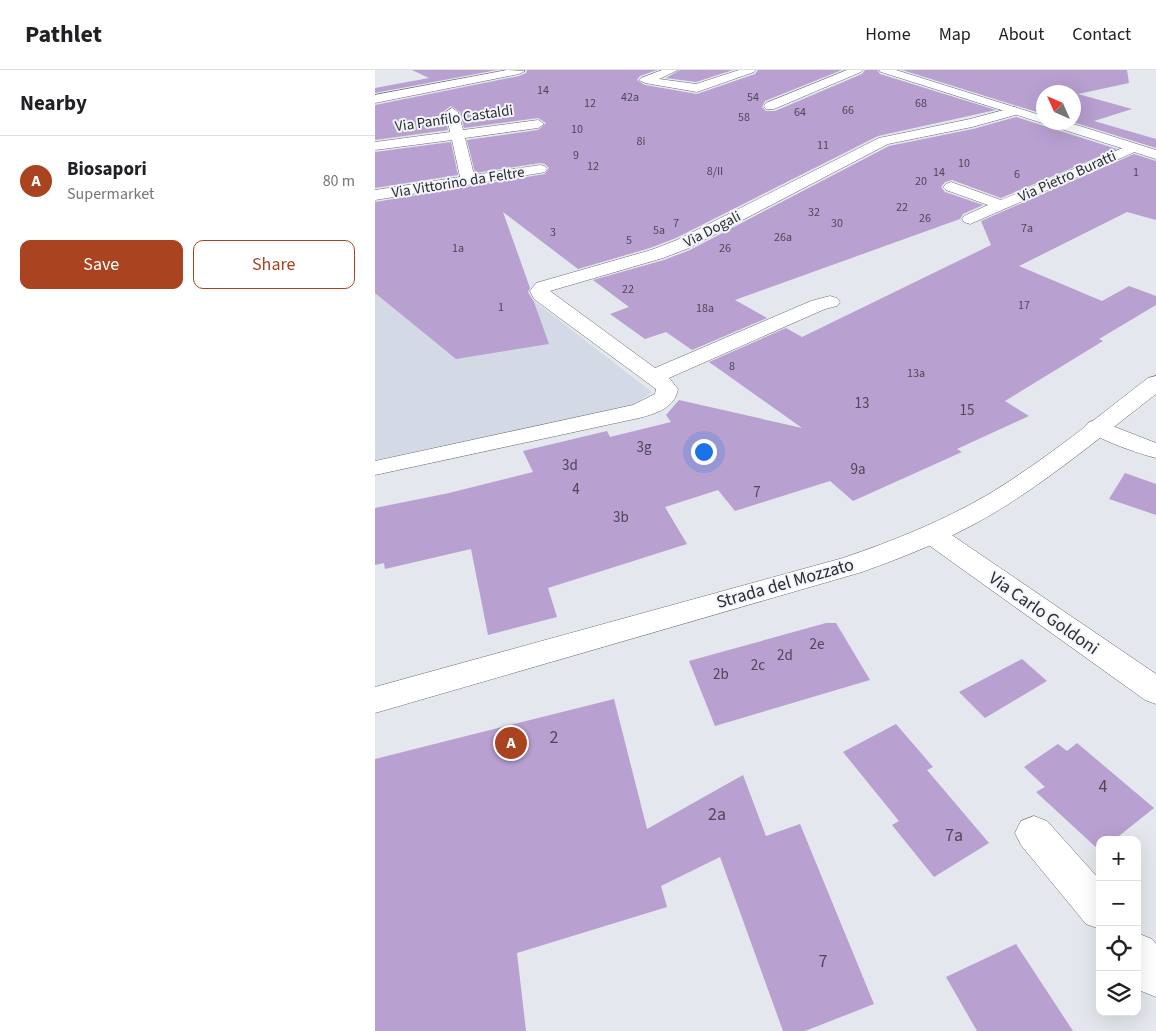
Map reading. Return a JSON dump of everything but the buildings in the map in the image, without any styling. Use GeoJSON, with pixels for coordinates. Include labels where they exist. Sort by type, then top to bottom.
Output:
{"type":"FeatureCollection","features":[{"type":"Feature","properties":{"kind":"street"},"geometry":{"type":"LineString","coordinates":[[672,70],[645,80],[697,88],[750,70]]}},
{"type":"Feature","properties":{"kind":"street"},"geometry":{"type":"LineString","coordinates":[[770,106],[857,70]]}},
{"type":"Feature","properties":{"kind":"street"},"geometry":{"type":"LineString","coordinates":[[885,70],[1036,118]]}},
{"type":"Feature","properties":{"kind":"street"},"geometry":{"type":"LineString","coordinates":[[375,99],[519,71]]}},
{"type":"Feature","properties":{"kind":"street","name":"Via Dogali"},"geometry":{"type":"LineString","coordinates":[[375,468],[639,411],[662,400],[667,394],[667,389],[541,295],[539,291],[551,283],[657,254],[683,244],[884,141],[972,123],[1015,111]]}},
{"type":"Feature","properties":{"kind":"street"},"geometry":{"type":"LineString","coordinates":[[452,112],[468,180]]}},
{"type":"Feature","properties":{"kind":"street","name":"Via Panfilo Castaldi"},"geometry":{"type":"LineString","coordinates":[[375,146],[538,124]]}},
{"type":"Feature","properties":{"kind":"street"},"geometry":{"type":"LineString","coordinates":[[1077,130],[1156,155]]}},
{"type":"Feature","properties":{"kind":"street","name":"Via Pietro Buratti"},"geometry":{"type":"LineString","coordinates":[[969,219],[1132,148]]}},
{"type":"Feature","properties":{"kind":"street","name":"Via Vittorino da Feltre"},"geometry":{"type":"LineString","coordinates":[[375,195],[540,169]]}},
{"type":"Feature","properties":{"kind":"street","name":"Via Pietro Buratti"},"geometry":{"type":"LineString","coordinates":[[951,187],[1001,204]]}},
{"type":"Feature","properties":{"kind":"street"},"geometry":{"type":"LineString","coordinates":[[653,377],[818,305],[830,302]]}},
{"type":"Feature","properties":{"kind":"street","name":"Strada del Mozzato"},"geometry":{"type":"LineString","coordinates":[[375,700],[852,565],[903,548],[933,535],[998,500],[1049,464],[1156,382]]}},
{"type":"Feature","properties":{"kind":"street"},"geometry":{"type":"LineString","coordinates":[[1097,427],[1156,451]]}},
{"type":"Feature","properties":{"kind":"street","name":"Via Carlo Goldoni"},"geometry":{"type":"LineString","coordinates":[[933,535],[1156,691]]}},
{"type":"Feature","properties":{"kind":"street"},"geometry":{"type":"LineString","coordinates":[[1034,833],[1096,905]]}},
{"type":"Feature","properties":{"kind":"street"},"geometry":{"type":"LineString","coordinates":[[1141,959],[1156,976]]}},
{"type":"Feature","properties":{"kind":"shaded area"},"geometry":{"type":"Polygon","coordinates":[[[375,252],[512,284],[652,392],[634,405],[375,460],[375,252]]]}},
{"type":"Feature","properties":{"kind":"place","name":"Biosapori"},"geometry":{"type":"Point","coordinates":[511,743]}}]}
